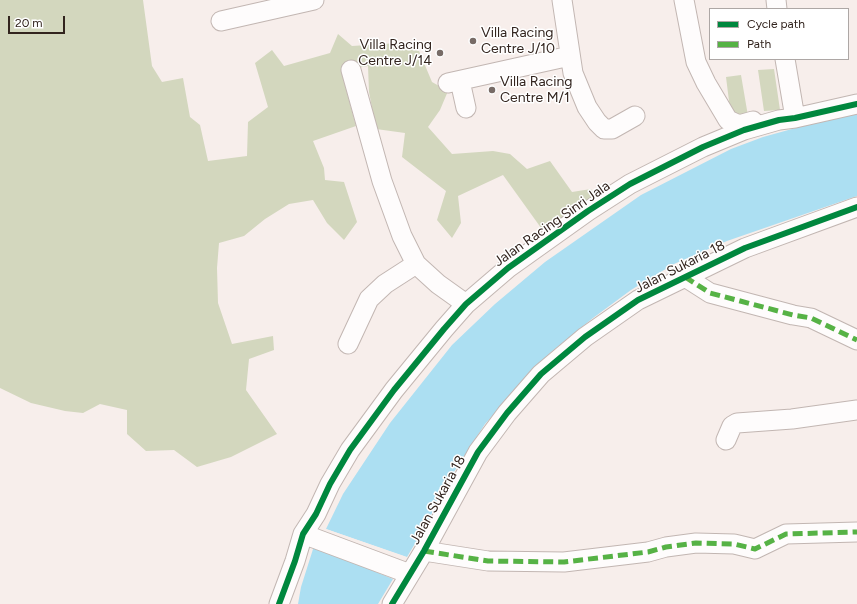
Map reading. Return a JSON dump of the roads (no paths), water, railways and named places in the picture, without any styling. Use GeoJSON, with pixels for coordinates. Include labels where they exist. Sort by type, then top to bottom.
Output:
{"type":"FeatureCollection","features":[{"type":"Feature","properties":{"kind":"street"},"geometry":{"type":"LineString","coordinates":[[221,21],[314,0]]}},
{"type":"Feature","properties":{"kind":"street"},"geometry":{"type":"LineString","coordinates":[[562,0],[573,73],[587,107],[597,122],[604,129],[612,128],[635,116]]}},
{"type":"Feature","properties":{"kind":"street"},"geometry":{"type":"LineString","coordinates":[[684,0],[696,62],[706,83],[728,120],[740,125],[774,117]]}},
{"type":"Feature","properties":{"kind":"street"},"geometry":{"type":"LineString","coordinates":[[466,108],[454,82],[570,56]]}},
{"type":"Feature","properties":{"kind":"street"},"geometry":{"type":"LineString","coordinates":[[785,60],[795,118]]}},
{"type":"Feature","properties":{"kind":"street"},"geometry":{"type":"LineString","coordinates":[[351,70],[382,181],[402,236],[416,264],[438,284],[466,304]]}},
{"type":"Feature","properties":{"kind":"street","name":"Jalan Racing Sinri Jala"},"geometry":{"type":"LineString","coordinates":[[279,604],[306,535],[330,484],[350,450],[394,390],[466,304],[508,268],[540,244],[630,184],[703,147],[744,130],[779,120],[795,118],[857,104]]}},
{"type":"Feature","properties":{"kind":"street","name":"Jalan Sukaria 18"},"geometry":{"type":"LineString","coordinates":[[392,604],[406,572],[424,551],[478,452],[507,413],[541,374],[585,337],[638,300],[745,248],[857,207]]}},
{"type":"Feature","properties":{"kind":"street"},"geometry":{"type":"LineString","coordinates":[[348,344],[370,299],[385,284],[416,264]]}},
{"type":"Feature","properties":{"kind":"street"},"geometry":{"type":"LineString","coordinates":[[685,277],[710,293],[794,316],[811,318],[857,340]]}},
{"type":"Feature","properties":{"kind":"street"},"geometry":{"type":"LineString","coordinates":[[726,440],[732,426],[737,423],[792,419],[857,410]]}},
{"type":"Feature","properties":{"kind":"street"},"geometry":{"type":"LineString","coordinates":[[424,551],[488,561],[564,562],[648,552],[666,547],[696,543],[734,544],[755,549],[786,534],[857,532]]}},
{"type":"Feature","properties":{"kind":"street"},"geometry":{"type":"LineString","coordinates":[[306,535],[406,572]]}},
{"type":"Feature","properties":{"kind":"water"},"geometry":{"type":"Polygon","coordinates":[[[857,111],[857,196],[727,241],[674,264],[631,290],[593,318],[550,353],[485,424],[441,492],[429,520],[407,557],[326,529],[343,494],[390,423],[452,345],[495,304],[545,262],[641,195],[731,149],[763,137],[857,111]]]}},
{"type":"Feature","properties":{"kind":"water"},"geometry":{"type":"Polygon","coordinates":[[[314,546],[393,579],[378,604],[298,604],[301,587],[314,546]]]}},
{"type":"Feature","properties":{"kind":"place","name":"Villa Racing Centre J/10"},"geometry":{"type":"Point","coordinates":[473,41]}},
{"type":"Feature","properties":{"kind":"place","name":"Villa Racing Centre J/14"},"geometry":{"type":"Point","coordinates":[440,53]}},
{"type":"Feature","properties":{"kind":"place","name":"Villa Racing Centre M/1"},"geometry":{"type":"Point","coordinates":[492,90]}}]}
